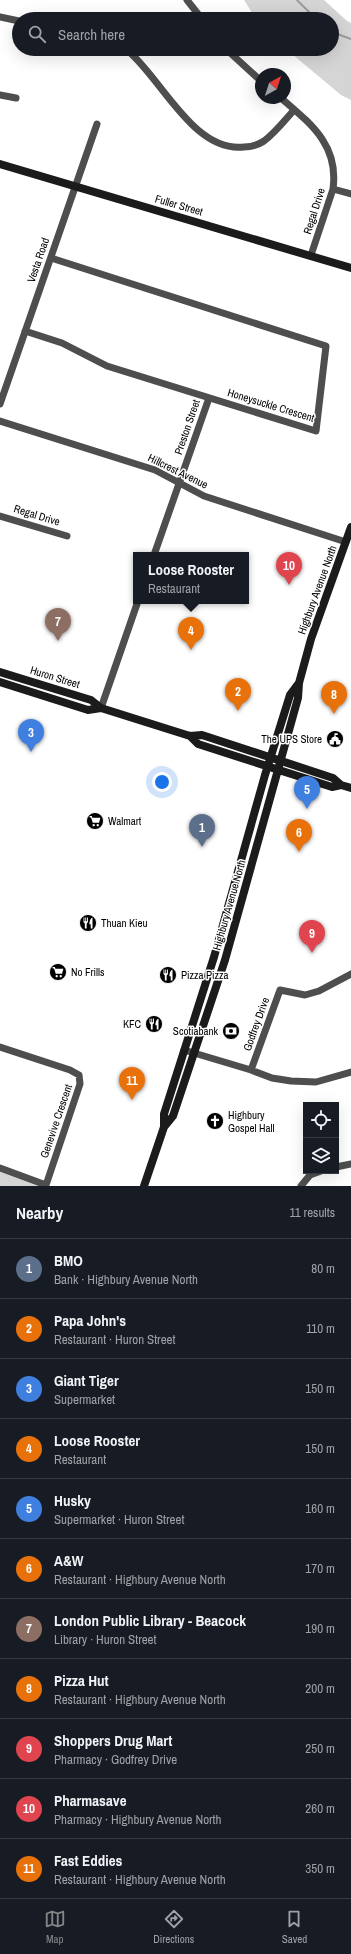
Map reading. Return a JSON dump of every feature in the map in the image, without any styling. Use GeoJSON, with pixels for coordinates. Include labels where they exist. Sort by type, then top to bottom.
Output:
{"type":"FeatureCollection","features":[{"type":"Feature","properties":{"kind":"main road","name":"Fuller Street"},"geometry":{"type":"LineString","coordinates":[[0,164],[351,268]]}},
{"type":"Feature","properties":{"kind":"main road","name":"Highbury Avenue North"},"geometry":{"type":"LineString","coordinates":[[164,1127],[173,1116],[225,960],[298,698],[299,684],[311,639],[351,527]]}},
{"type":"Feature","properties":{"kind":"main road","name":"Huron Street"},"geometry":{"type":"LineString","coordinates":[[0,672],[91,700],[101,708],[190,736],[202,735],[271,757],[333,778],[341,785],[351,788]]}},
{"type":"Feature","properties":{"kind":"main road","name":"Huron Street"},"geometry":{"type":"LineString","coordinates":[[0,682],[88,710],[101,708]]}},
{"type":"Feature","properties":{"kind":"main road","name":"Highbury Avenue North"},"geometry":{"type":"LineString","coordinates":[[144,1186],[164,1127],[164,1114],[214,957],[268,766],[290,695],[299,684]]}},
{"type":"Feature","properties":{"kind":"main road","name":"Huron Street"},"geometry":{"type":"LineString","coordinates":[[190,736],[198,744],[278,770],[332,787],[341,785]]}},
{"type":"Feature","properties":{"kind":"street"},"geometry":{"type":"LineString","coordinates":[[187,0],[196,12]]}},
{"type":"Feature","properties":{"kind":"street"},"geometry":{"type":"LineString","coordinates":[[0,17],[12,20]]}},
{"type":"Feature","properties":{"kind":"street"},"geometry":{"type":"LineString","coordinates":[[136,56],[185,118],[223,146],[238,148],[254,146],[265,141],[294,110]]}},
{"type":"Feature","properties":{"kind":"street"},"geometry":{"type":"LineString","coordinates":[[234,56],[255,76]]}},
{"type":"Feature","properties":{"kind":"street"},"geometry":{"type":"LineString","coordinates":[[0,94],[16,98]]}},
{"type":"Feature","properties":{"kind":"street","name":"Regal Drive"},"geometry":{"type":"LineString","coordinates":[[287,104],[314,127],[327,147],[332,161],[335,179],[311,255]]}},
{"type":"Feature","properties":{"kind":"street","name":"Vesta Road"},"geometry":{"type":"LineString","coordinates":[[0,404],[97,124]]}},
{"type":"Feature","properties":{"kind":"street"},"geometry":{"type":"LineString","coordinates":[[333,189],[351,194]]}},
{"type":"Feature","properties":{"kind":"street","name":"Honeysuckle Crescent"},"geometry":{"type":"LineString","coordinates":[[25,331],[62,343],[107,366],[316,431],[326,346],[50,258]]}},
{"type":"Feature","properties":{"kind":"street","name":"Preston Street"},"geometry":{"type":"LineString","coordinates":[[155,552],[209,398]]}},
{"type":"Feature","properties":{"kind":"street","name":"Hillcrest Avenue"},"geometry":{"type":"LineString","coordinates":[[0,421],[155,470],[204,496],[346,542]]}},
{"type":"Feature","properties":{"kind":"street","name":"Regal Drive"},"geometry":{"type":"LineString","coordinates":[[0,516],[67,536]]}},
{"type":"Feature","properties":{"kind":"street"},"geometry":{"type":"LineString","coordinates":[[101,708],[137,604]]}},
{"type":"Feature","properties":{"kind":"street","name":"Godfrey Drive"},"geometry":{"type":"LineString","coordinates":[[251,1070],[280,990],[305,995],[319,991],[351,974]]}},
{"type":"Feature","properties":{"kind":"street","name":"Genevive Crescent"},"geometry":{"type":"LineString","coordinates":[[0,1047],[70,1070],[79,1075],[80,1084],[46,1186],[0,1168]]}},
{"type":"Feature","properties":{"kind":"street"},"geometry":{"type":"LineString","coordinates":[[184,1050],[251,1070],[272,1078],[316,1082],[351,1072]]}},
{"type":"Feature","properties":{"kind":"street"},"geometry":{"type":"LineString","coordinates":[[339,1166],[351,1164]]}},
{"type":"Feature","properties":{"kind":"street"},"geometry":{"type":"LineString","coordinates":[[301,1186],[310,1175],[313,1174]]}},
{"type":"Feature","properties":{"kind":"shaded area"},"geometry":{"type":"Polygon","coordinates":[[[244,0],[324,0],[337,12],[252,12],[244,0]]]}},
{"type":"Feature","properties":{"kind":"shaded area"},"geometry":{"type":"Polygon","coordinates":[[[339,14],[351,23],[351,100],[341,95],[294,56],[339,56],[339,14]]]}},
{"type":"Feature","properties":{"kind":"shaded area"},"geometry":{"type":"Polygon","coordinates":[[[0,1172],[38,1186],[0,1186],[0,1172]]]}},
{"type":"Feature","properties":{"kind":"waterway"},"geometry":{"type":"LineString","coordinates":[[297,0],[309,12]]}},
{"type":"Feature","properties":{"kind":"waterway"},"geometry":{"type":"LineString","coordinates":[[339,35],[351,39]]}},
{"type":"Feature","properties":{"kind":"place","name":"Pharmasave"},"geometry":{"type":"Point","coordinates":[289,585]}},
{"type":"Feature","properties":{"kind":"place","name":"London Public Library - Beacock"},"geometry":{"type":"Point","coordinates":[58,641]}},
{"type":"Feature","properties":{"kind":"place","name":"Loose Rooster"},"geometry":{"type":"Point","coordinates":[191,650]}},
{"type":"Feature","properties":{"kind":"place","name":"Papa John's"},"geometry":{"type":"Point","coordinates":[238,711]}},
{"type":"Feature","properties":{"kind":"place","name":"Pizza Hut"},"geometry":{"type":"Point","coordinates":[334,714]}},
{"type":"Feature","properties":{"kind":"place","name":"The UPS Store"},"geometry":{"type":"Point","coordinates":[335,739]}},
{"type":"Feature","properties":{"kind":"place","name":"Giant Tiger"},"geometry":{"type":"Point","coordinates":[31,752]}},
{"type":"Feature","properties":{"kind":"place","name":"Husky"},"geometry":{"type":"Point","coordinates":[307,809]}},
{"type":"Feature","properties":{"kind":"place","name":"Walmart"},"geometry":{"type":"Point","coordinates":[95,821]}},
{"type":"Feature","properties":{"kind":"place","name":"BMO"},"geometry":{"type":"Point","coordinates":[202,847]}},
{"type":"Feature","properties":{"kind":"place","name":"A&W"},"geometry":{"type":"Point","coordinates":[299,852]}},
{"type":"Feature","properties":{"kind":"place","name":"Thuan Kieu"},"geometry":{"type":"Point","coordinates":[88,923]}},
{"type":"Feature","properties":{"kind":"place","name":"Shoppers Drug Mart"},"geometry":{"type":"Point","coordinates":[312,953]}},
{"type":"Feature","properties":{"kind":"place","name":"No Frills"},"geometry":{"type":"Point","coordinates":[58,972]}},
{"type":"Feature","properties":{"kind":"place","name":"Pizza Pizza"},"geometry":{"type":"Point","coordinates":[168,975]}},
{"type":"Feature","properties":{"kind":"place","name":"KFC"},"geometry":{"type":"Point","coordinates":[154,1024]}},
{"type":"Feature","properties":{"kind":"place","name":"Scotiabank"},"geometry":{"type":"Point","coordinates":[231,1031]}},
{"type":"Feature","properties":{"kind":"place","name":"Fast Eddies"},"geometry":{"type":"Point","coordinates":[132,1100]}},
{"type":"Feature","properties":{"kind":"place","name":"Highbury Gospel Hall"},"geometry":{"type":"Point","coordinates":[215,1121]}}]}
